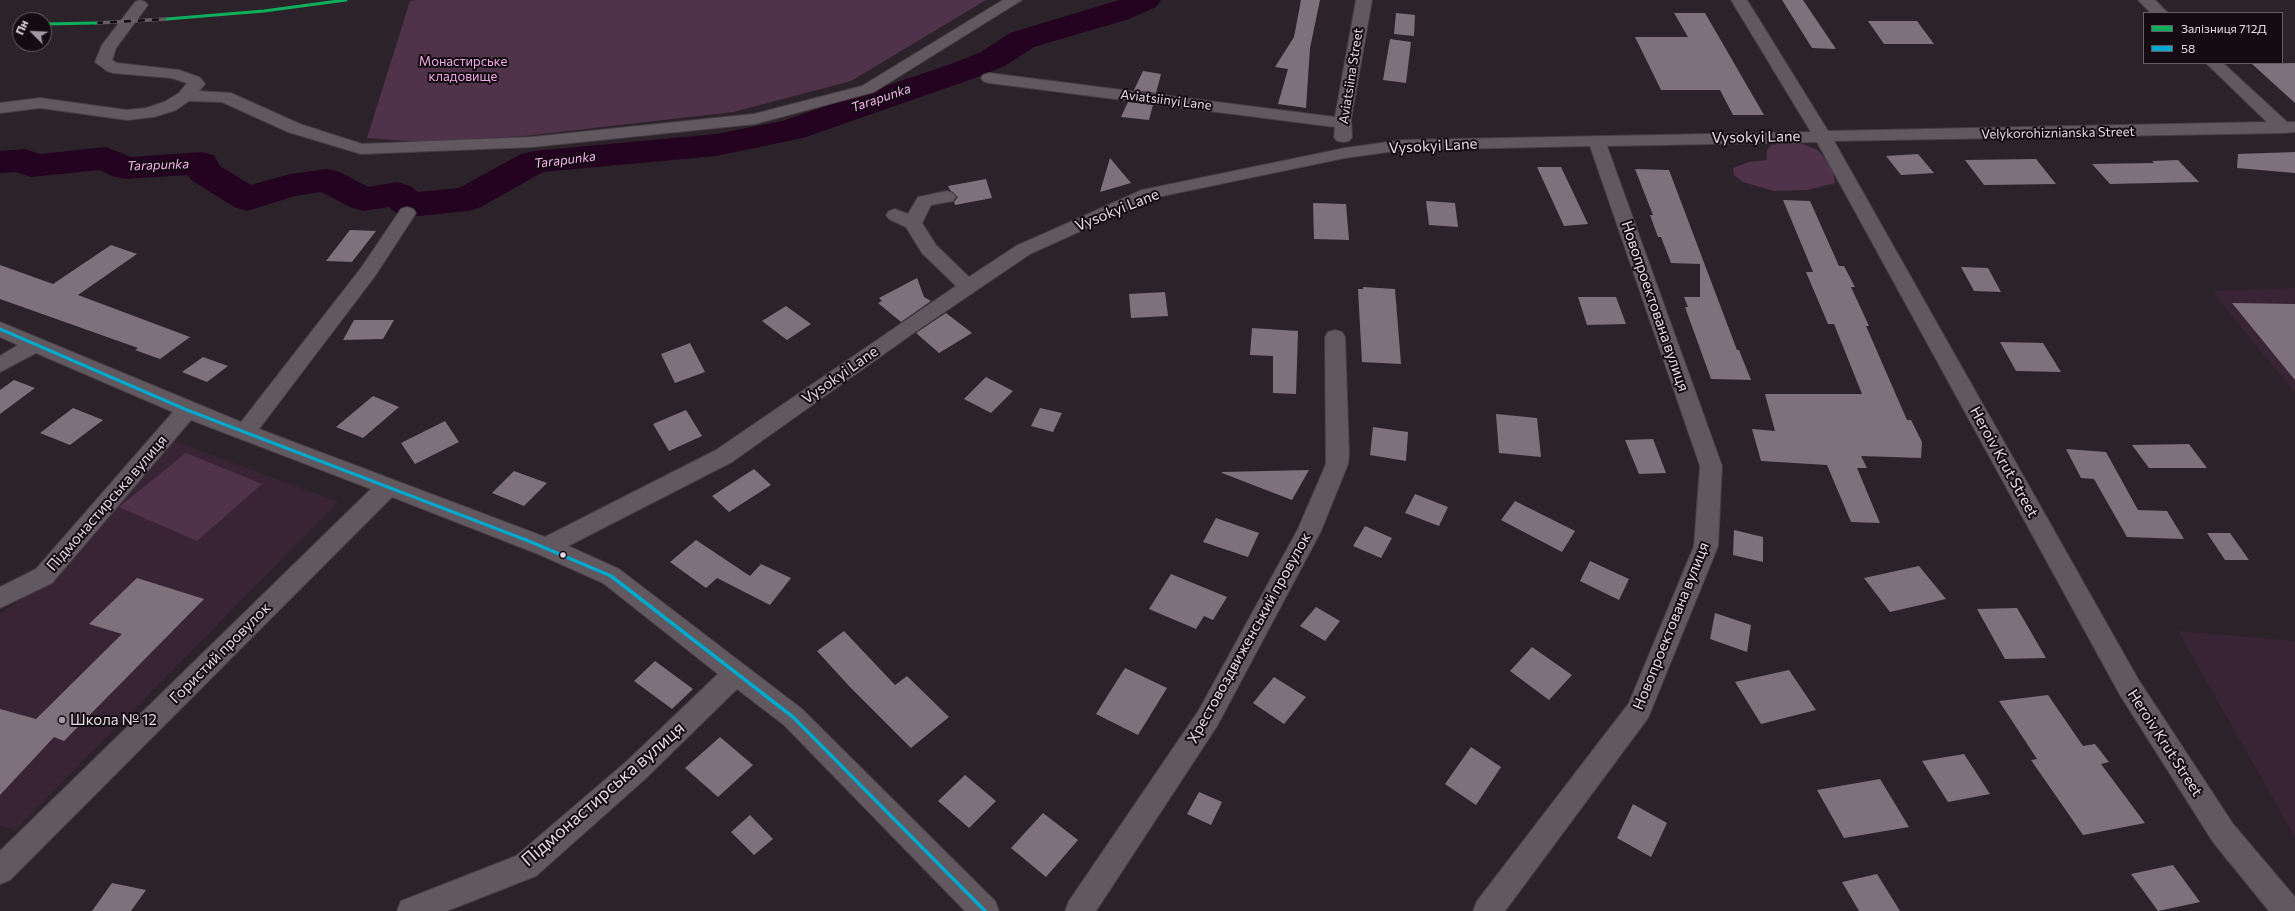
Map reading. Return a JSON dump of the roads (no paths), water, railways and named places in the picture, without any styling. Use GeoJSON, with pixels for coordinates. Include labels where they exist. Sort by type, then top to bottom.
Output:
{"type":"FeatureCollection","features":[{"type":"Feature","properties":{"kind":"street"},"geometry":{"type":"LineString","coordinates":[[185,96],[225,97],[294,128],[361,150],[532,142],[755,120],[868,89],[1014,0]]}},
{"type":"Feature","properties":{"kind":"street","name":"Aviatsiina Street"},"geometry":{"type":"LineString","coordinates":[[1345,153],[1343,122],[1364,0]]}},
{"type":"Feature","properties":{"kind":"street","name":"Heroiv Krut Street"},"geometry":{"type":"LineString","coordinates":[[1739,0],[1822,136],[2129,687],[2223,833],[2288,911]]}},
{"type":"Feature","properties":{"kind":"street"},"geometry":{"type":"LineString","coordinates":[[2146,0],[2159,12]]}},
{"type":"Feature","properties":{"kind":"street"},"geometry":{"type":"LineString","coordinates":[[0,108],[40,103],[127,115],[148,114],[170,106],[185,96],[197,84],[193,80],[173,73],[113,68],[103,62],[108,48],[140,5]]}},
{"type":"Feature","properties":{"kind":"street"},"geometry":{"type":"LineString","coordinates":[[2215,64],[2289,128]]}},
{"type":"Feature","properties":{"kind":"street","name":"Aviatsiinyi Lane"},"geometry":{"type":"LineString","coordinates":[[989,78],[1343,122]]}},
{"type":"Feature","properties":{"kind":"street","name":"Velykorohiznianska Street"},"geometry":{"type":"LineString","coordinates":[[1822,136],[2289,128]]}},
{"type":"Feature","properties":{"kind":"street","name":"Vysokyi Lane"},"geometry":{"type":"LineString","coordinates":[[546,547],[724,456],[1023,250],[1148,194],[1345,153],[1402,145],[1822,136]]}},
{"type":"Feature","properties":{"kind":"street","name":"Новопроектована вулиця"},"geometry":{"type":"LineString","coordinates":[[1487,911],[1639,710],[1706,546],[1711,466],[1597,141]]}},
{"type":"Feature","properties":{"kind":"street"},"geometry":{"type":"LineString","coordinates":[[913,222],[924,201],[947,196]]}},
{"type":"Feature","properties":{"kind":"street"},"geometry":{"type":"LineString","coordinates":[[245,432],[368,272],[407,213]]}},
{"type":"Feature","properties":{"kind":"street"},"geometry":{"type":"LineString","coordinates":[[895,215],[913,222],[929,249],[954,275],[969,286]]}},
{"type":"Feature","properties":{"kind":"street"},"geometry":{"type":"LineString","coordinates":[[0,329],[187,410],[546,547],[611,576],[793,717],[985,911]]}},
{"type":"Feature","properties":{"kind":"street","name":"Хрестовоздвиженський провулок"},"geometry":{"type":"LineString","coordinates":[[1079,911],[1208,718],[1309,531],[1337,464],[1335,337]]}},
{"type":"Feature","properties":{"kind":"street"},"geometry":{"type":"LineString","coordinates":[[0,365],[35,344]]}},
{"type":"Feature","properties":{"kind":"street","name":"Підмонастирська вулиця"},"geometry":{"type":"LineString","coordinates":[[0,598],[44,576],[187,410]]}},
{"type":"Feature","properties":{"kind":"street","name":"Гористий провулок"},"geometry":{"type":"LineString","coordinates":[[0,870],[388,487]]}},
{"type":"Feature","properties":{"kind":"street","name":"Підмонастирська вулиця"},"geometry":{"type":"LineString","coordinates":[[411,911],[526,866],[636,770],[736,673]]}},
{"type":"Feature","properties":{"kind":"waterway","name":"Tarapunka"},"geometry":{"type":"LineString","coordinates":[[0,162],[25,160],[31,166],[106,158],[125,168],[201,163],[204,172],[247,199],[290,185],[327,180],[363,199],[397,194],[409,205],[468,199],[534,162],[716,145],[790,130],[963,71],[993,59],[1022,40],[1118,12],[1145,0]]}},
{"type":"Feature","properties":{"kind":"railway"},"geometry":{"type":"LineString","coordinates":[[96,23],[167,19]]}},
{"type":"Feature","properties":{"kind":"rail line","name":"712Д"},"geometry":{"type":"LineString","coordinates":[[167,19],[264,11],[346,0]]}},
{"type":"Feature","properties":{"kind":"rail line","name":"712Д"},"geometry":{"type":"LineString","coordinates":[[52,24],[96,23]]}},
{"type":"Feature","properties":{"kind":"place","name":"Школа № 12"},"geometry":{"type":"Point","coordinates":[62,720]}},
{"type":"Feature","properties":{"kind":"park label","name":"Монастирське кладовище"},"geometry":{"type":"Point","coordinates":[463,70]}}]}
